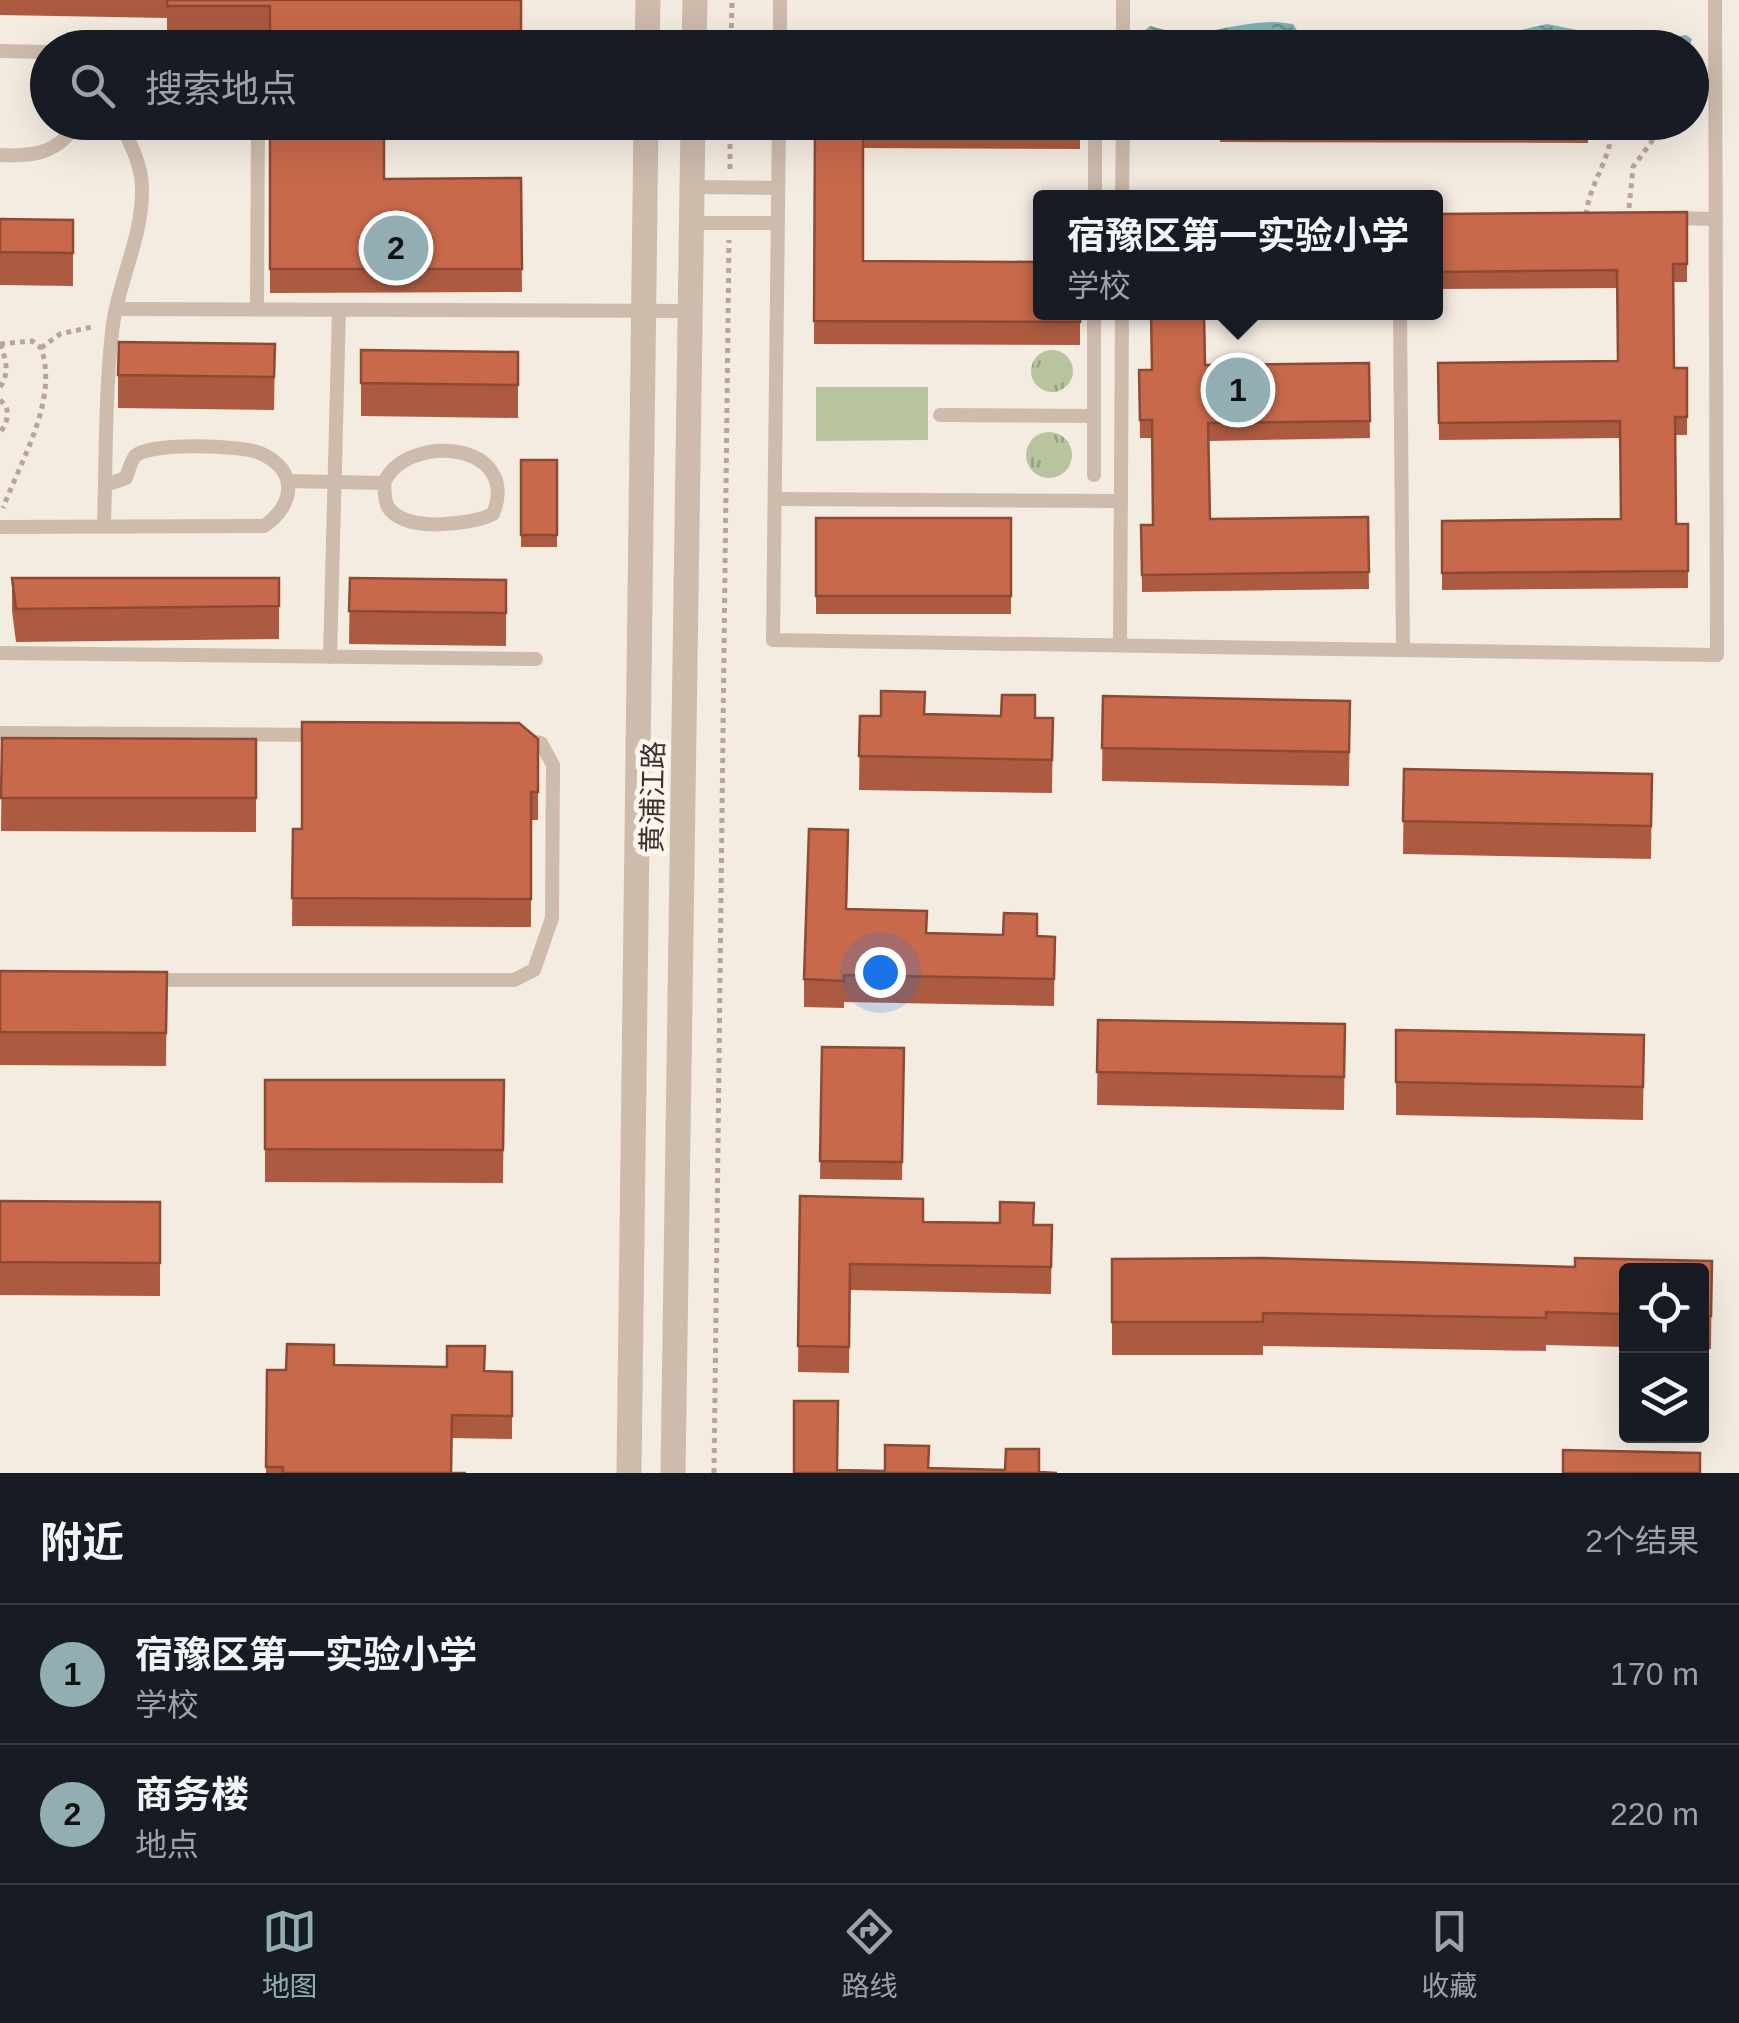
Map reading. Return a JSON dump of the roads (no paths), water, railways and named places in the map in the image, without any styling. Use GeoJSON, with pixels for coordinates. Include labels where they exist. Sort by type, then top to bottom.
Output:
{"type":"FeatureCollection","features":[{"type":"Feature","properties":{"kind":"street"},"geometry":{"type":"LineString","coordinates":[[647,30],[648,0]]}},
{"type":"Feature","properties":{"kind":"street"},"geometry":{"type":"LineString","coordinates":[[694,30],[695,0]]}},
{"type":"Feature","properties":{"kind":"street","name":"黄浦江路"},"geometry":{"type":"LineString","coordinates":[[628,1473],[646,140]]}},
{"type":"Feature","properties":{"kind":"street","name":"黄浦江路"},"geometry":{"type":"LineString","coordinates":[[673,1473],[693,140]]}},
{"type":"Feature","properties":{"kind":"lane"},"geometry":{"type":"LineString","coordinates":[[780,0],[780,30]]}},
{"type":"Feature","properties":{"kind":"lane"},"geometry":{"type":"LineString","coordinates":[[1123,0],[1123,30]]}},
{"type":"Feature","properties":{"kind":"lane"},"geometry":{"type":"LineString","coordinates":[[779,140],[774,640],[1717,655],[1715,0]]}},
{"type":"Feature","properties":{"kind":"lane"},"geometry":{"type":"LineString","coordinates":[[0,51],[30,52]]}},
{"type":"Feature","properties":{"kind":"lane"},"geometry":{"type":"LineString","coordinates":[[0,155],[34,155],[64,140]]}},
{"type":"Feature","properties":{"kind":"lane"},"geometry":{"type":"LineString","coordinates":[[104,526],[113,326],[138,227],[142,187],[138,160],[129,140]]}},
{"type":"Feature","properties":{"kind":"lane"},"geometry":{"type":"LineString","coordinates":[[257,309],[258,140]]}},
{"type":"Feature","properties":{"kind":"lane"},"geometry":{"type":"LineString","coordinates":[[1094,190],[1095,140]]}},
{"type":"Feature","properties":{"kind":"lane"},"geometry":{"type":"LineString","coordinates":[[1122,190],[1123,140]]}},
{"type":"Feature","properties":{"kind":"lane"},"geometry":{"type":"LineString","coordinates":[[692,187],[778,188]]}},
{"type":"Feature","properties":{"kind":"lane"},"geometry":{"type":"LineString","coordinates":[[1628,218],[1716,218]]}},
{"type":"Feature","properties":{"kind":"lane"},"geometry":{"type":"LineString","coordinates":[[692,222],[778,224]]}},
{"type":"Feature","properties":{"kind":"lane"},"geometry":{"type":"LineString","coordinates":[[116,309],[690,311]]}},
{"type":"Feature","properties":{"kind":"lane"},"geometry":{"type":"LineString","coordinates":[[330,657],[339,310]]}},
{"type":"Feature","properties":{"kind":"lane"},"geometry":{"type":"LineString","coordinates":[[1094,320],[1094,475]]}},
{"type":"Feature","properties":{"kind":"lane"},"geometry":{"type":"LineString","coordinates":[[1120,645],[1122,320]]}},
{"type":"Feature","properties":{"kind":"lane"},"geometry":{"type":"LineString","coordinates":[[1400,320],[1402,650]]}},
{"type":"Feature","properties":{"kind":"lane"},"geometry":{"type":"LineString","coordinates":[[940,415],[1094,416]]}},
{"type":"Feature","properties":{"kind":"lane"},"geometry":{"type":"LineString","coordinates":[[0,527],[264,526],[281,514],[289,498],[288,481],[261,454],[224,448],[151,448],[136,456],[126,478],[105,485]]}},
{"type":"Feature","properties":{"kind":"lane"},"geometry":{"type":"LineString","coordinates":[[431,452],[475,457],[495,471],[500,486],[493,514],[477,522],[456,525],[395,514],[388,506],[384,484],[390,470],[402,460],[431,452]]}},
{"type":"Feature","properties":{"kind":"lane"},"geometry":{"type":"LineString","coordinates":[[288,481],[384,484]]}},
{"type":"Feature","properties":{"kind":"lane"},"geometry":{"type":"LineString","coordinates":[[775,498],[1121,501]]}},
{"type":"Feature","properties":{"kind":"lane"},"geometry":{"type":"LineString","coordinates":[[0,654],[536,660]]}},
{"type":"Feature","properties":{"kind":"lane"},"geometry":{"type":"LineString","coordinates":[[0,733],[335,735]]}},
{"type":"Feature","properties":{"kind":"lane"},"geometry":{"type":"LineString","coordinates":[[138,980],[514,980],[534,970],[552,918],[554,765],[540,743],[512,736]]}},
{"type":"Feature","properties":{"kind":"water"},"geometry":{"type":"Polygon","coordinates":[[[1258,23],[1293,24],[1297,30],[1213,30],[1258,23]]]}},
{"type":"Feature","properties":{"kind":"water"},"geometry":{"type":"Polygon","coordinates":[[[1547,24],[1577,30],[1520,30],[1547,24]]]}},
{"type":"Feature","properties":{"kind":"place","name":"商务楼"},"geometry":{"type":"Point","coordinates":[396,248]}},
{"type":"Feature","properties":{"kind":"place","name":"宿豫区第一实验小学"},"geometry":{"type":"Point","coordinates":[1238,390]}}]}
